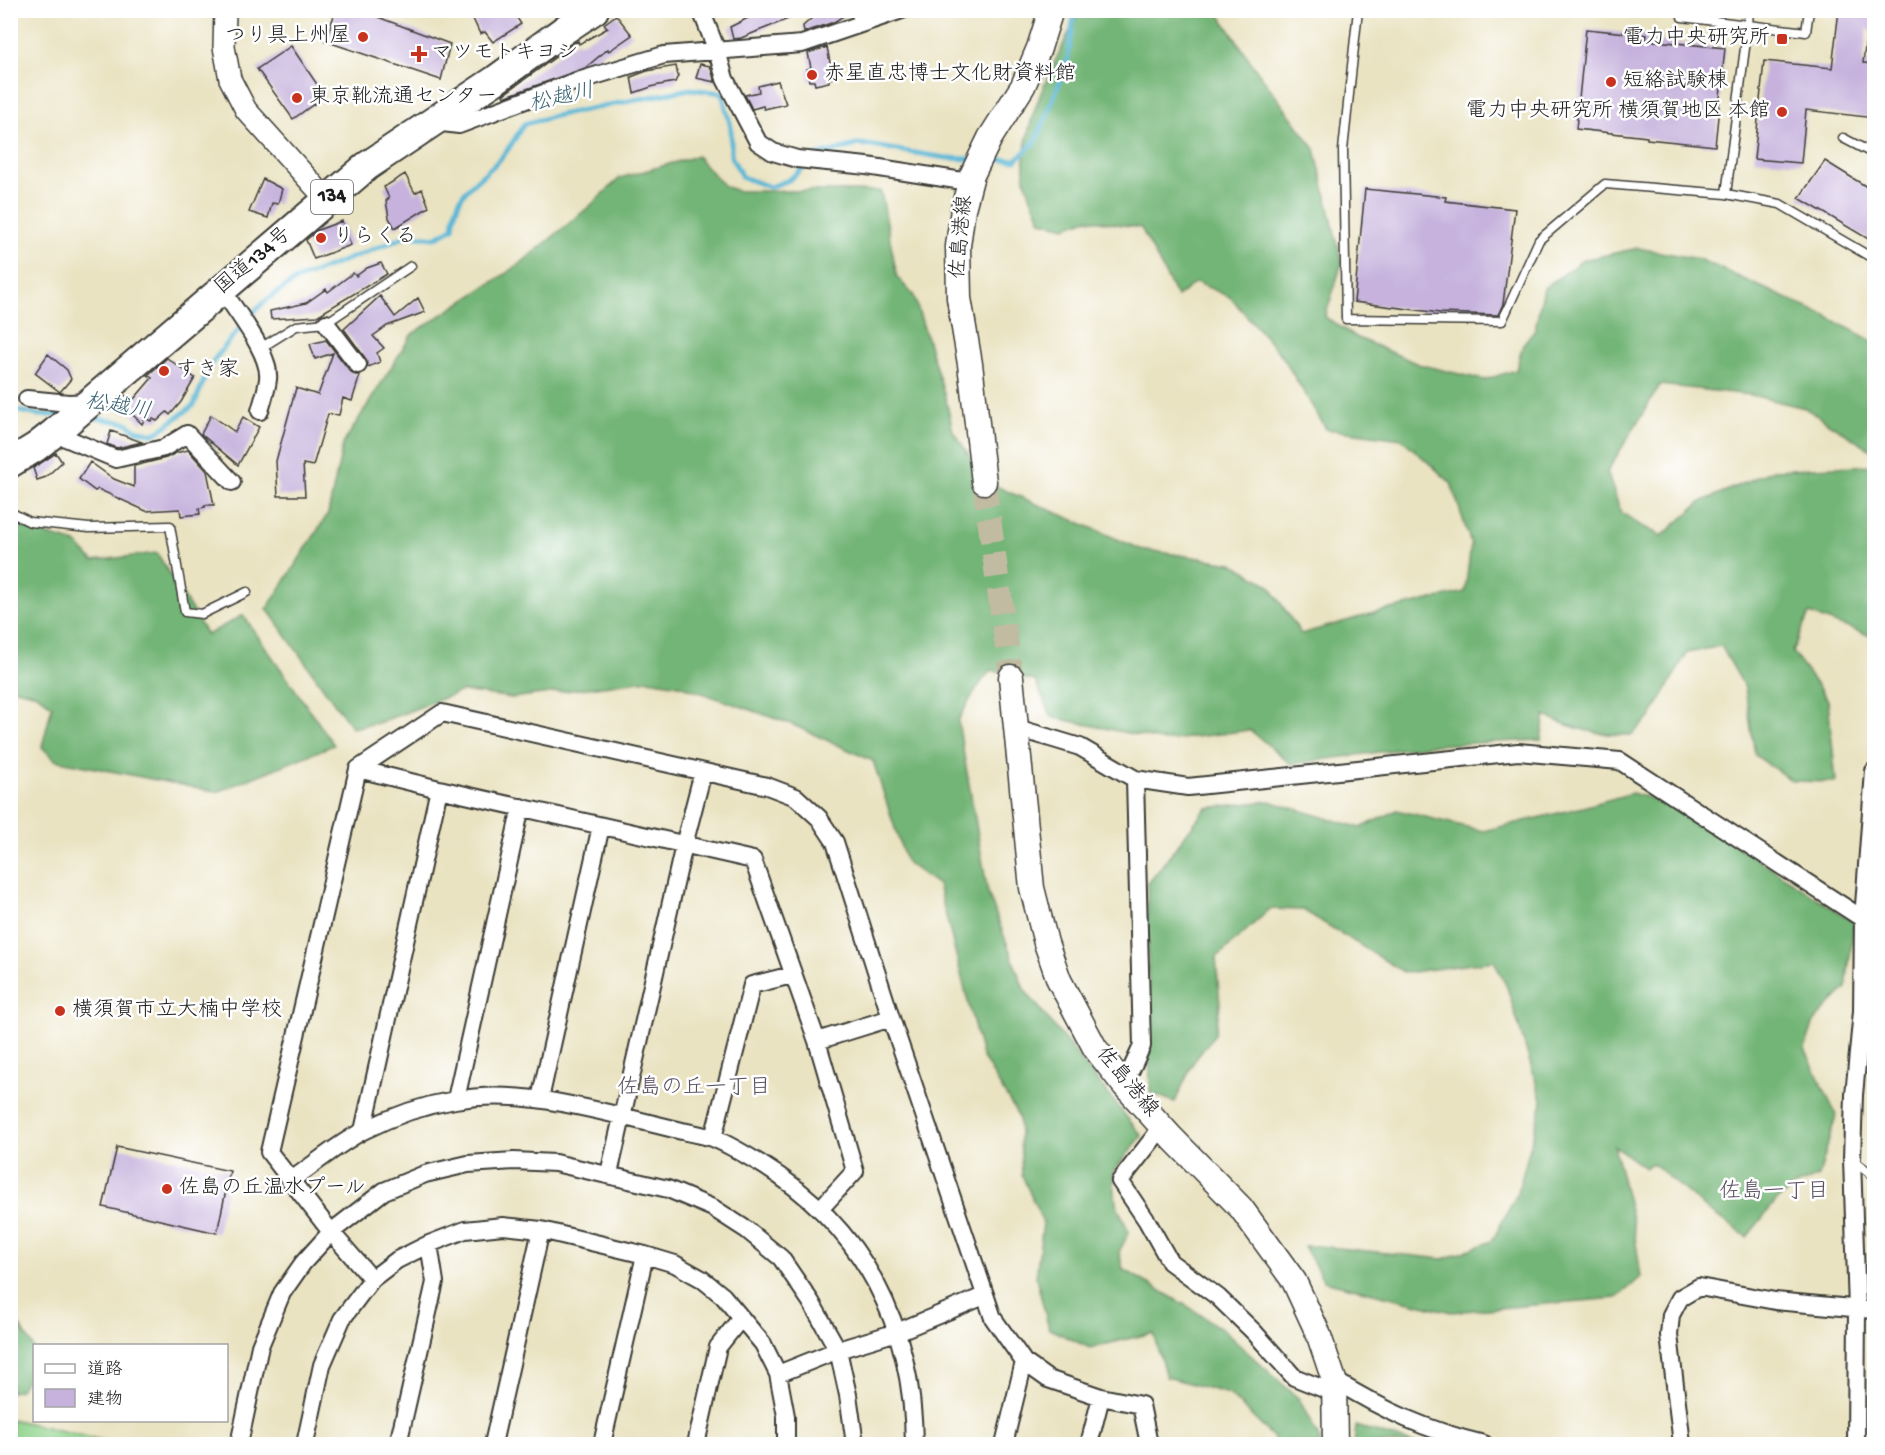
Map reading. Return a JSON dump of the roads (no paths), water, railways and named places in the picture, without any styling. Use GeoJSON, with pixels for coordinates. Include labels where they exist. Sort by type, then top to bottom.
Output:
{"type":"FeatureCollection","features":[{"type":"Feature","properties":{"kind":"highway","name":"国道134号"},"geometry":{"type":"LineString","coordinates":[[10,463],[36,447],[88,404],[229,300],[327,200],[367,166],[494,81],[594,10]]}},
{"type":"Feature","properties":{"kind":"main road","name":"佐島港線"},"geometry":{"type":"LineString","coordinates":[[984,482],[970,364],[958,298],[958,246],[963,209],[970,179],[990,138],[1023,86],[1052,10]]}},
{"type":"Feature","properties":{"kind":"main road","name":"佐島港線"},"geometry":{"type":"LineString","coordinates":[[1011,677],[1032,888],[1046,943],[1059,980],[1095,1048],[1124,1085],[1162,1127],[1241,1208],[1294,1281],[1318,1333],[1334,1386],[1335,1444]]}},
{"type":"Feature","properties":{"kind":"street"},"geometry":{"type":"LineString","coordinates":[[225,10],[224,48],[230,79],[246,110],[327,200]]}},
{"type":"Feature","properties":{"kind":"street"},"geometry":{"type":"LineString","coordinates":[[700,10],[717,51],[724,79],[748,126],[758,142],[773,152],[797,159],[970,179]]}},
{"type":"Feature","properties":{"kind":"street"},"geometry":{"type":"LineString","coordinates":[[433,121],[459,124],[568,84],[664,55],[802,44],[854,16],[902,10]]}},
{"type":"Feature","properties":{"kind":"street"},"geometry":{"type":"LineString","coordinates":[[229,300],[257,342],[267,365],[268,377],[260,411]]}},
{"type":"Feature","properties":{"kind":"street"},"geometry":{"type":"LineString","coordinates":[[326,323],[358,365]]}},
{"type":"Feature","properties":{"kind":"street"},"geometry":{"type":"LineString","coordinates":[[27,399],[88,404]]}},
{"type":"Feature","properties":{"kind":"street"},"geometry":{"type":"LineString","coordinates":[[56,431],[116,459],[164,448],[187,434],[232,482]]}},
{"type":"Feature","properties":{"kind":"street"},"geometry":{"type":"LineString","coordinates":[[372,1279],[331,1233],[269,1152],[358,769],[442,713],[767,786],[795,797],[819,818],[835,842],[891,1018],[993,1318],[1024,1362],[1048,1379],[1101,1397],[1141,1405],[1149,1444]]}},
{"type":"Feature","properties":{"kind":"street"},"geometry":{"type":"LineString","coordinates":[[1017,728],[1080,747],[1135,779],[1188,787],[1518,752],[1620,761],[1863,919]]}},
{"type":"Feature","properties":{"kind":"street"},"geometry":{"type":"LineString","coordinates":[[358,769],[753,860],[817,1041],[855,1171],[821,1208]]}},
{"type":"Feature","properties":{"kind":"street"},"geometry":{"type":"LineString","coordinates":[[1856,1444],[1857,1309],[1852,1160],[1854,1095],[1862,1011],[1863,919],[1875,771]]}},
{"type":"Feature","properties":{"kind":"street"},"geometry":{"type":"LineString","coordinates":[[609,1174],[684,845],[703,772]]}},
{"type":"Feature","properties":{"kind":"street"},"geometry":{"type":"LineString","coordinates":[[1124,1085],[1142,1046],[1135,779]]}},
{"type":"Feature","properties":{"kind":"street"},"geometry":{"type":"LineString","coordinates":[[363,1131],[439,789]]}},
{"type":"Feature","properties":{"kind":"street"},"geometry":{"type":"LineString","coordinates":[[456,1100],[520,807]]}},
{"type":"Feature","properties":{"kind":"street"},"geometry":{"type":"LineString","coordinates":[[540,1099],[602,826]]}},
{"type":"Feature","properties":{"kind":"street"},"geometry":{"type":"LineString","coordinates":[[713,1138],[752,985],[792,975]]}},
{"type":"Feature","properties":{"kind":"street"},"geometry":{"type":"LineString","coordinates":[[817,1041],[891,1018]]}},
{"type":"Feature","properties":{"kind":"street"},"geometry":{"type":"LineString","coordinates":[[290,1181],[363,1131],[410,1112],[456,1100],[498,1097],[561,1101],[713,1138],[785,1179],[821,1208],[846,1236],[878,1287],[897,1332],[908,1370],[914,1411],[914,1444]]}},
{"type":"Feature","properties":{"kind":"street"},"geometry":{"type":"LineString","coordinates":[[1162,1127],[1120,1181],[1148,1221],[1170,1262],[1218,1297],[1254,1332],[1294,1377],[1334,1386],[1422,1427],[1484,1444]]}},
{"type":"Feature","properties":{"kind":"street"},"geometry":{"type":"LineString","coordinates":[[238,1444],[260,1346],[282,1293],[303,1263],[331,1233],[384,1191],[424,1174],[468,1164],[514,1161],[555,1163],[668,1189],[712,1208],[747,1230],[781,1258],[812,1302],[838,1350],[848,1395],[853,1444]]}},
{"type":"Feature","properties":{"kind":"street"},"geometry":{"type":"LineString","coordinates":[[305,1444],[322,1365],[342,1319],[372,1279],[397,1260],[429,1244],[465,1230],[503,1226],[542,1230],[645,1255],[675,1264],[702,1279],[723,1296],[763,1344],[778,1374],[786,1416],[786,1444]]}},
{"type":"Feature","properties":{"kind":"street"},"geometry":{"type":"LineString","coordinates":[[493,1444],[542,1230]]}},
{"type":"Feature","properties":{"kind":"street"},"geometry":{"type":"LineString","coordinates":[[398,1444],[435,1282],[429,1244]]}},
{"type":"Feature","properties":{"kind":"street"},"geometry":{"type":"LineString","coordinates":[[602,1444],[645,1255]]}},
{"type":"Feature","properties":{"kind":"street"},"geometry":{"type":"LineString","coordinates":[[1682,1444],[1669,1335],[1671,1315],[1680,1298],[1699,1287],[1775,1301],[1875,1310]]}},
{"type":"Feature","properties":{"kind":"street"},"geometry":{"type":"LineString","coordinates":[[778,1374],[838,1350],[897,1332],[984,1296]]}},
{"type":"Feature","properties":{"kind":"street"},"geometry":{"type":"LineString","coordinates":[[696,1444],[718,1347],[741,1318]]}},
{"type":"Feature","properties":{"kind":"street"},"geometry":{"type":"LineString","coordinates":[[1004,1444],[1024,1362]]}},
{"type":"Feature","properties":{"kind":"street"},"geometry":{"type":"LineString","coordinates":[[1089,1444],[1101,1397]]}},
{"type":"Feature","properties":{"kind":"lane"},"geometry":{"type":"LineString","coordinates":[[1358,10],[1343,150],[1346,319],[1502,321],[1539,240],[1605,184],[1726,194],[1780,204],[1875,259]]}},
{"type":"Feature","properties":{"kind":"lane"},"geometry":{"type":"LineString","coordinates":[[1682,10],[1682,17],[1806,32],[1809,10]]}},
{"type":"Feature","properties":{"kind":"lane"},"geometry":{"type":"LineString","coordinates":[[1726,194],[1749,10]]}},
{"type":"Feature","properties":{"kind":"lane"},"geometry":{"type":"LineString","coordinates":[[1843,138],[1875,154]]}},
{"type":"Feature","properties":{"kind":"lane"},"geometry":{"type":"LineString","coordinates":[[257,342],[296,326],[326,323],[411,266]]}},
{"type":"Feature","properties":{"kind":"lane"},"geometry":{"type":"LineString","coordinates":[[10,512],[30,522],[89,528],[170,526],[185,612],[202,615],[247,592]]}},
{"type":"Feature","properties":{"kind":"lane"},"geometry":{"type":"LineString","coordinates":[[1852,1160],[1875,1176]]}},
{"type":"Feature","properties":{"kind":"waterway","name":"松越川"},"geometry":{"type":"LineString","coordinates":[[987,159],[1016,160],[1036,141],[1067,62],[1075,10]]}},
{"type":"Feature","properties":{"kind":"waterway","name":"松越川"},"geometry":{"type":"LineString","coordinates":[[89,417],[127,423],[136,430],[155,434],[194,405],[210,365],[251,314],[269,298],[296,280],[409,235],[435,238],[453,228],[457,206],[461,198],[471,185],[503,156],[524,124],[690,89],[722,93],[731,127],[731,156],[742,177],[770,187],[789,180],[807,164]]}},
{"type":"Feature","properties":{"kind":"waterway","name":"松越川"},"geometry":{"type":"LineString","coordinates":[[816,156],[860,144],[946,158],[972,159]]}},
{"type":"Feature","properties":{"kind":"waterway","name":"松越川"},"geometry":{"type":"LineString","coordinates":[[10,409],[38,415],[59,415]]}},
{"type":"Feature","properties":{"kind":"tunnel"},"geometry":{"type":"LineString","coordinates":[[984,482],[1011,677]]}},
{"type":"Feature","properties":{"kind":"place","name":"つり具上州屋"},"geometry":{"type":"Point","coordinates":[363,37]}},
{"type":"Feature","properties":{"kind":"place","name":"電力中央研究所"},"geometry":{"type":"Point","coordinates":[1782,39]}},
{"type":"Feature","properties":{"kind":"place","name":"マツモトキヨシ"},"geometry":{"type":"Point","coordinates":[419,54]}},
{"type":"Feature","properties":{"kind":"place","name":"赤星直忠博士文化財資料館"},"geometry":{"type":"Point","coordinates":[812,75]}},
{"type":"Feature","properties":{"kind":"place","name":"短絡試験棟"},"geometry":{"type":"Point","coordinates":[1611,82]}},
{"type":"Feature","properties":{"kind":"place","name":"東京靴流通センター"},"geometry":{"type":"Point","coordinates":[297,98]}},
{"type":"Feature","properties":{"kind":"place","name":"電力中央研究所 横須賀地区 本館"},"geometry":{"type":"Point","coordinates":[1782,112]}},
{"type":"Feature","properties":{"kind":"place","name":"りらくる"},"geometry":{"type":"Point","coordinates":[321,238]}},
{"type":"Feature","properties":{"kind":"place","name":"すき家"},"geometry":{"type":"Point","coordinates":[164,371]}},
{"type":"Feature","properties":{"kind":"place","name":"横須賀市立大楠中学校"},"geometry":{"type":"Point","coordinates":[60,1011]}},
{"type":"Feature","properties":{"kind":"place","name":"佐島の丘温水プール"},"geometry":{"type":"Point","coordinates":[167,1189]}},
{"type":"Feature","properties":{"kind":"district","name":"佐島の丘一丁目"},"geometry":{"type":"Point","coordinates":[694,1089]}},
{"type":"Feature","properties":{"kind":"district","name":"佐島一丁目"},"geometry":{"type":"Point","coordinates":[1774,1193]}}]}
